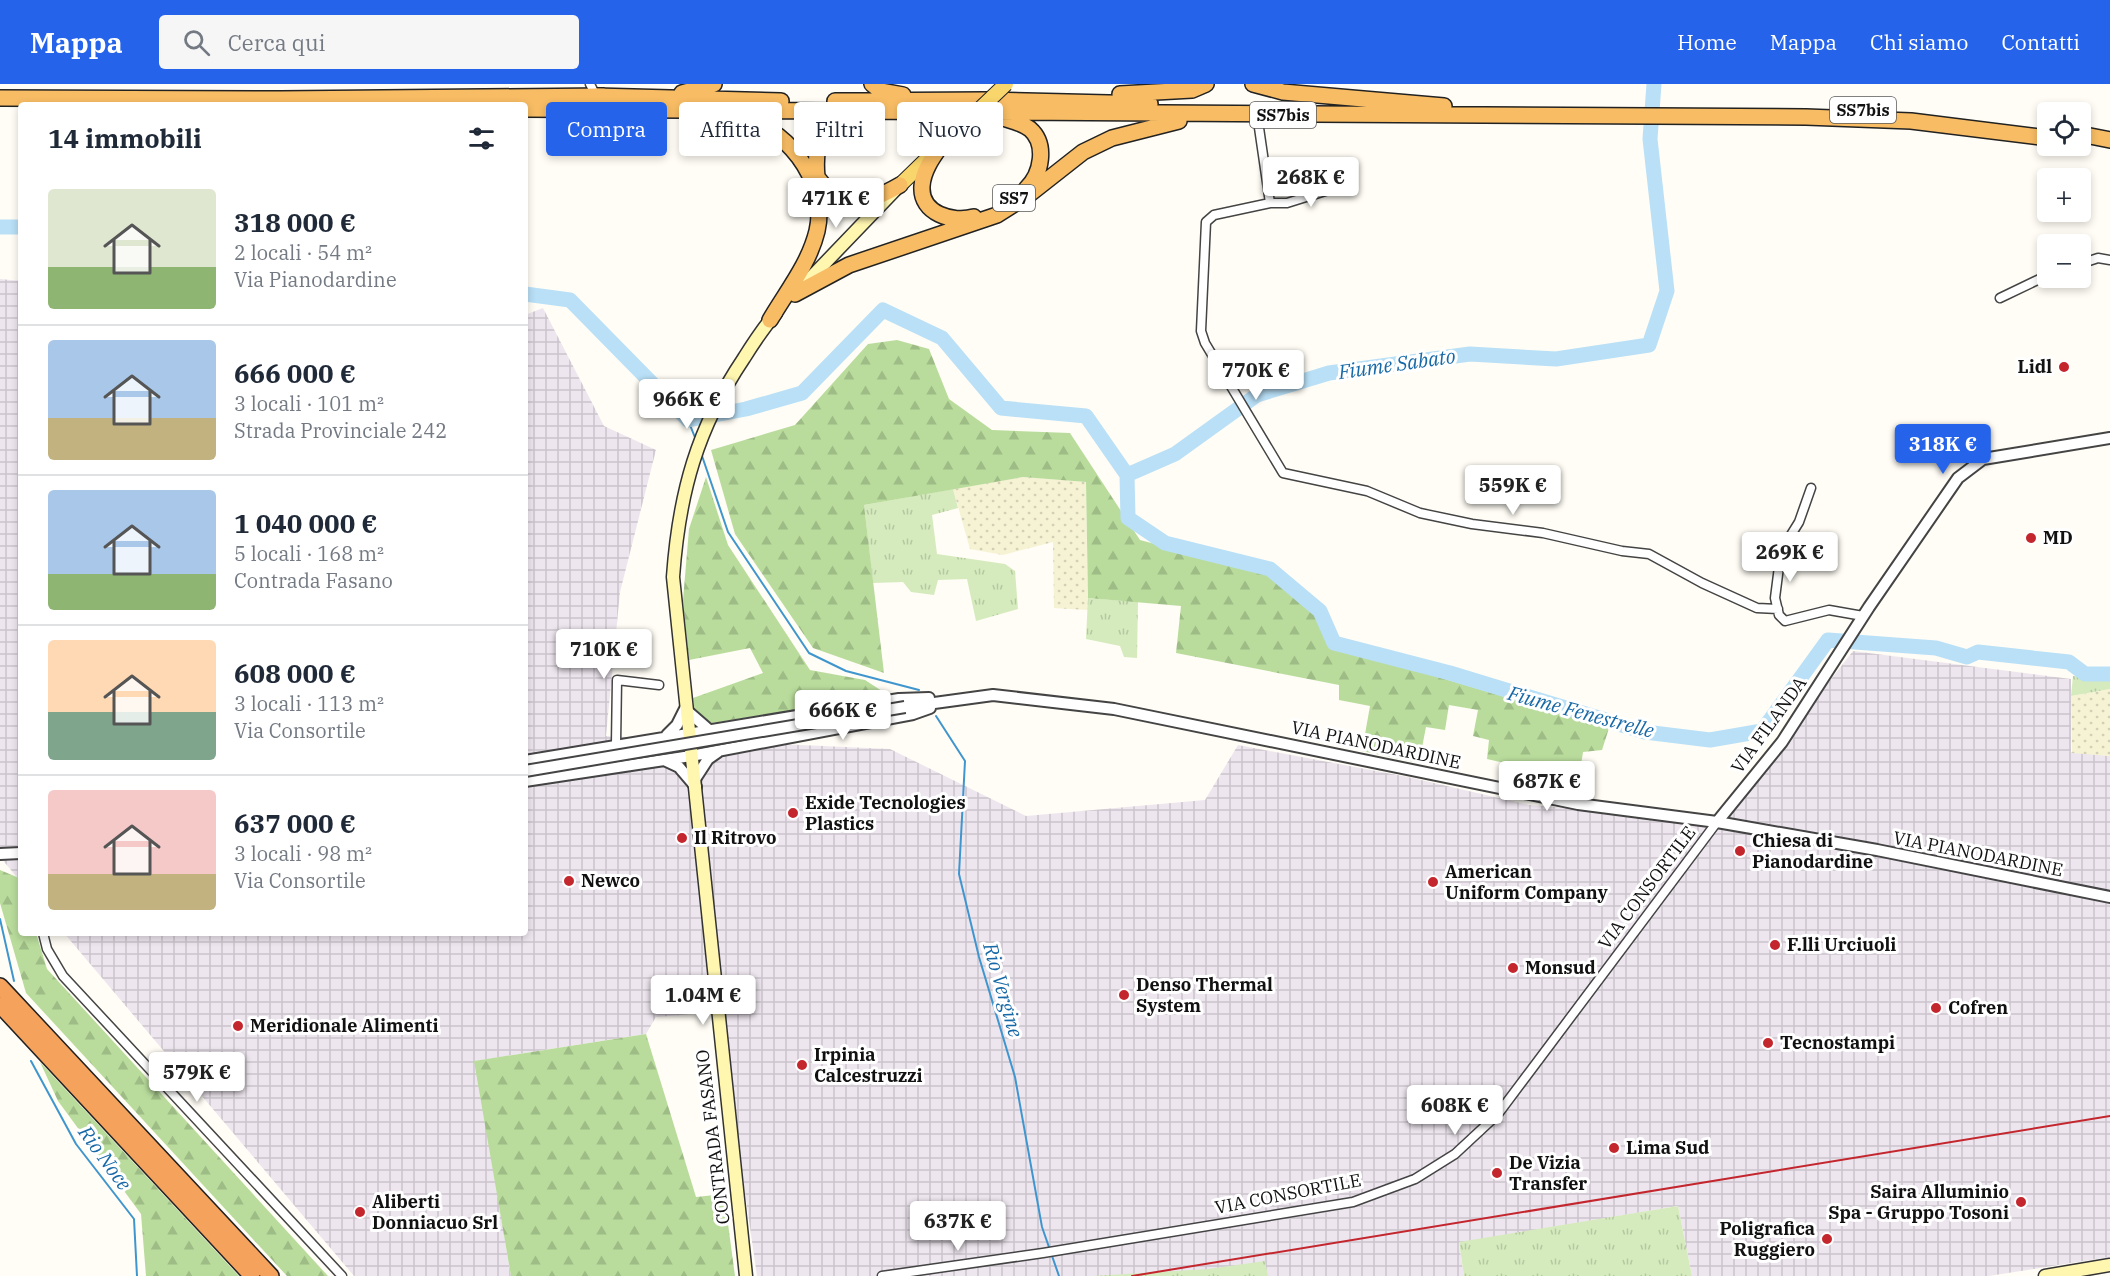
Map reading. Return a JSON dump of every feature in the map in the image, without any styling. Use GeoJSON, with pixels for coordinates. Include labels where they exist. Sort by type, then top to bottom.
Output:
{"type":"FeatureCollection","features":[{"type":"Feature","properties":{"kind":"highway"},"geometry":{"type":"LineString","coordinates":[[0,98],[593,90],[681,93],[714,84]]}},
{"type":"Feature","properties":{"kind":"highway"},"geometry":{"type":"LineString","coordinates":[[872,84],[881,91],[933,102]]}},
{"type":"Feature","properties":{"kind":"highway"},"geometry":{"type":"LineString","coordinates":[[986,100],[1192,90],[1206,84]]}},
{"type":"Feature","properties":{"kind":"highway"},"geometry":{"type":"LineString","coordinates":[[1253,84],[1283,92],[1444,106]]}},
{"type":"Feature","properties":{"kind":"highway","name":"SS7bis"},"geometry":{"type":"LineString","coordinates":[[593,90],[897,105]]}},
{"type":"Feature","properties":{"kind":"highway","name":"SS7bis"},"geometry":{"type":"LineString","coordinates":[[978,102],[986,100],[1229,106],[1444,106],[1610,112]]}},
{"type":"Feature","properties":{"kind":"highway"},"geometry":{"type":"LineString","coordinates":[[0,108],[18,108]]}},
{"type":"Feature","properties":{"kind":"highway","name":"SS7bis"},"geometry":{"type":"LineString","coordinates":[[1003,108],[1225,114],[1869,110],[1954,116],[2037,127]]}},
{"type":"Feature","properties":{"kind":"highway","name":"SS7"},"geometry":{"type":"LineString","coordinates":[[528,109],[546,109]]}},
{"type":"Feature","properties":{"kind":"highway","name":"SS7"},"geometry":{"type":"LineString","coordinates":[[667,110],[897,112]]}},
{"type":"Feature","properties":{"kind":"highway","name":"SS7bis"},"geometry":{"type":"LineString","coordinates":[[1679,111],[1873,119],[1996,130],[2037,136]]}},
{"type":"Feature","properties":{"kind":"highway"},"geometry":{"type":"LineString","coordinates":[[667,112],[753,121],[769,129],[788,144],[804,163],[812,183],[818,228],[810,255],[770,320]]}},
{"type":"Feature","properties":{"kind":"highway"},"geometry":{"type":"LineString","coordinates":[[897,113],[847,118],[832,124],[817,147],[815,157],[816,177],[834,196],[846,200],[860,202],[874,200],[900,185]]}},
{"type":"Feature","properties":{"kind":"highway"},"geometry":{"type":"LineString","coordinates":[[795,294],[849,265],[997,215],[1028,196],[1083,152],[1112,138],[1182,120],[1225,114]]}},
{"type":"Feature","properties":{"kind":"highway","name":"SS7"},"geometry":{"type":"LineString","coordinates":[[935,156],[925,173],[921,187],[932,210],[942,217],[966,220],[981,216],[1020,195],[1036,176],[1041,164],[1040,144],[1032,131],[1020,123],[1003,118]]}},
{"type":"Feature","properties":{"kind":"highway"},"geometry":{"type":"LineString","coordinates":[[2091,137],[2110,141]]}},
{"type":"Feature","properties":{"kind":"highway"},"geometry":{"type":"LineString","coordinates":[[2091,146],[2110,150]]}},
{"type":"Feature","properties":{"kind":"highway"},"geometry":{"type":"LineString","coordinates":[[0,986],[271,1276]]}},
{"type":"Feature","properties":{"kind":"highway"},"geometry":{"type":"LineString","coordinates":[[0,1005],[252,1276]]}},
{"type":"Feature","properties":{"kind":"main road","name":"SS7"},"geometry":{"type":"LineString","coordinates":[[987,102],[1006,84]]}},
{"type":"Feature","properties":{"kind":"main road","name":"SS7"},"geometry":{"type":"LineString","coordinates":[[900,185],[931,156]]}},
{"type":"Feature","properties":{"kind":"main road","name":"CONTRADA FASANO"},"geometry":{"type":"LineString","coordinates":[[748,1276],[719,1033],[673,577],[680,511],[697,444],[730,378],[759,334],[900,185]]}},
{"type":"Feature","properties":{"kind":"main road"},"geometry":{"type":"LineString","coordinates":[[2044,1276],[2110,1265]]}},
{"type":"Feature","properties":{"kind":"street"},"geometry":{"type":"LineString","coordinates":[[1257,114],[1270,203]]}},
{"type":"Feature","properties":{"kind":"street"},"geometry":{"type":"LineString","coordinates":[[1351,183],[1287,202],[1270,203],[1214,215],[1206,222],[1201,331],[1205,343],[1277,465],[1289,475],[1367,490],[1420,513],[1472,524],[1543,533],[1622,551],[1650,554],[1702,583],[1757,608],[1778,609]]}},
{"type":"Feature","properties":{"kind":"street"},"geometry":{"type":"LineString","coordinates":[[2091,260],[2098,258],[2110,260]]}},
{"type":"Feature","properties":{"kind":"street"},"geometry":{"type":"LineString","coordinates":[[2000,298],[2037,280]]}},
{"type":"Feature","properties":{"kind":"street"},"geometry":{"type":"LineString","coordinates":[[1811,488],[1799,522],[1781,550],[1775,598],[1785,621],[1829,610],[1863,616],[1958,478],[1983,459],[2110,438]]}},
{"type":"Feature","properties":{"kind":"street","name":"VIA FILANDA"},"geometry":{"type":"LineString","coordinates":[[1717,822],[1782,742],[1863,616]]}},
{"type":"Feature","properties":{"kind":"street"},"geometry":{"type":"LineString","coordinates":[[616,744],[617,680],[659,685]]}},
{"type":"Feature","properties":{"kind":"street","name":"VIA PIANODARDINE"},"geometry":{"type":"LineString","coordinates":[[953,699],[993,695],[1114,709],[1578,804],[1717,822],[1877,850],[2110,897]]}},
{"type":"Feature","properties":{"kind":"street"},"geometry":{"type":"LineString","coordinates":[[528,760],[667,735],[899,699],[953,699]]}},
{"type":"Feature","properties":{"kind":"street"},"geometry":{"type":"LineString","coordinates":[[528,770],[953,699]]}},
{"type":"Feature","properties":{"kind":"street"},"geometry":{"type":"LineString","coordinates":[[528,781],[691,756],[914,714],[953,699]]}},
{"type":"Feature","properties":{"kind":"street"},"geometry":{"type":"LineString","coordinates":[[667,735],[677,725],[685,709],[708,729]]}},
{"type":"Feature","properties":{"kind":"street"},"geometry":{"type":"LineString","coordinates":[[663,760],[679,767],[695,782],[708,759],[723,749]]}},
{"type":"Feature","properties":{"kind":"street","name":"VIA CONSORTILE"},"geometry":{"type":"LineString","coordinates":[[882,1276],[1041,1253],[1064,1247],[1353,1202],[1414,1179],[1455,1154],[1498,1114],[1717,822]]}},
{"type":"Feature","properties":{"kind":"street"},"geometry":{"type":"LineString","coordinates":[[0,854],[18,853]]}},
{"type":"Feature","properties":{"kind":"street"},"geometry":{"type":"LineString","coordinates":[[44,936],[47,949],[63,976],[342,1276]]}},
{"type":"Feature","properties":{"kind":"shaded area"},"geometry":{"type":"Polygon","coordinates":[[[0,279],[18,281],[18,878],[0,857],[0,279]]]}},
{"type":"Feature","properties":{"kind":"shaded area"},"geometry":{"type":"Polygon","coordinates":[[[543,308],[604,426],[656,450],[620,592],[606,736],[890,749],[1026,816],[1205,800],[1238,745],[1408,777],[1529,805],[1722,819],[1853,651],[2071,679],[2071,752],[2110,756],[2110,1257],[1989,1276],[1692,1276],[1678,1206],[1459,1243],[1464,1276],[757,1276],[719,1012],[656,1017],[646,1034],[475,1061],[511,1276],[354,1276],[67,936],[528,936],[528,314],[543,308]]]}},
{"type":"Feature","properties":{"kind":"shaded area"},"geometry":{"type":"Polygon","coordinates":[[[1023,477],[1086,482],[1088,610],[1054,608],[1053,542],[1003,555],[970,549],[953,489],[1023,477]]]}},
{"type":"Feature","properties":{"kind":"shaded area"},"geometry":{"type":"Polygon","coordinates":[[[2110,689],[2110,756],[2072,753],[2071,696],[2110,689]]]}},
{"type":"Feature","properties":{"kind":"green space"},"geometry":{"type":"Polygon","coordinates":[[[897,340],[929,349],[949,399],[992,430],[1070,433],[1140,540],[1268,574],[1313,610],[1331,645],[1609,728],[1602,750],[1583,752],[1577,791],[1520,783],[1522,767],[1487,759],[1489,740],[1473,736],[1478,710],[1449,705],[1445,730],[1426,727],[1419,763],[1362,751],[1370,706],[1339,700],[1339,685],[1176,653],[1181,606],[1088,598],[1086,482],[1023,477],[864,505],[884,673],[813,648],[735,534],[711,450],[795,425],[868,344],[897,340]]]}},
{"type":"Feature","properties":{"kind":"green space"},"geometry":{"type":"Polygon","coordinates":[[[706,477],[728,545],[810,670],[865,680],[888,695],[712,723],[695,713],[693,698],[763,673],[750,648],[689,660],[683,600],[689,529],[706,477]]]}},
{"type":"Feature","properties":{"kind":"green space"},"geometry":{"type":"Polygon","coordinates":[[[953,489],[958,508],[932,515],[937,554],[1005,564],[1015,571],[1018,609],[976,621],[967,579],[938,580],[934,595],[911,592],[903,582],[873,583],[864,505],[953,489]]]}},
{"type":"Feature","properties":{"kind":"green space"},"geometry":{"type":"Polygon","coordinates":[[[1088,598],[1138,602],[1137,658],[1124,657],[1120,646],[1086,639],[1088,598]]]}},
{"type":"Feature","properties":{"kind":"green space"},"geometry":{"type":"Polygon","coordinates":[[[2110,675],[2110,689],[2071,696],[2073,676],[2110,675]]]}},
{"type":"Feature","properties":{"kind":"green space"},"geometry":{"type":"Polygon","coordinates":[[[0,870],[18,878],[18,936],[37,936],[47,969],[328,1276],[287,1276],[26,993],[0,903],[0,870]]]}},
{"type":"Feature","properties":{"kind":"green space"},"geometry":{"type":"Polygon","coordinates":[[[646,1034],[696,1197],[724,1194],[735,1276],[511,1276],[474,1061],[646,1034]]]}},
{"type":"Feature","properties":{"kind":"green space"},"geometry":{"type":"Polygon","coordinates":[[[40,1062],[239,1276],[146,1276],[141,1214],[58,1101],[40,1062]]]}},
{"type":"Feature","properties":{"kind":"green space"},"geometry":{"type":"Polygon","coordinates":[[[1678,1206],[1692,1276],[1464,1276],[1459,1242],[1678,1206]]]}},
{"type":"Feature","properties":{"kind":"green space"},"geometry":{"type":"Polygon","coordinates":[[[1265,1261],[1268,1276],[1092,1276],[1208,1269],[1265,1261]]]}},
{"type":"Feature","properties":{"kind":"waterway","name":"Fiume Sabato"},"geometry":{"type":"LineString","coordinates":[[528,294],[570,300],[688,420],[746,409],[802,393],[883,310],[942,338],[1001,408],[1086,416],[1127,475],[1175,454],[1257,395],[1329,373],[1470,354],[1556,359],[1649,345],[1667,291],[1650,139],[1654,84]]}},
{"type":"Feature","properties":{"kind":"waterway","name":"Fiume Sabato"},"geometry":{"type":"LineString","coordinates":[[0,227],[18,227]]}},
{"type":"Feature","properties":{"kind":"waterway","name":"Rio Vergine"},"geometry":{"type":"LineString","coordinates":[[688,420],[696,440]]}},
{"type":"Feature","properties":{"kind":"waterway","name":"Rio Vergine"},"geometry":{"type":"LineString","coordinates":[[701,453],[728,532],[809,653],[846,671],[919,690]]}},
{"type":"Feature","properties":{"kind":"waterway","name":"Fiume Fenestrelle"},"geometry":{"type":"LineString","coordinates":[[1127,475],[1128,518],[1165,543],[1270,569],[1320,611],[1334,643],[1450,673],[1645,732],[1710,740],[1762,731],[1828,640],[1936,648],[1967,657],[1978,652],[2069,662],[2085,674],[2110,674]]}},
{"type":"Feature","properties":{"kind":"waterway","name":"Rio Vergine"},"geometry":{"type":"LineString","coordinates":[[936,716],[965,761],[959,874],[979,957],[1015,1077],[1042,1227],[1059,1276]]}},
{"type":"Feature","properties":{"kind":"waterway","name":"Rio Noce"},"geometry":{"type":"LineString","coordinates":[[0,919],[14,981]]}},
{"type":"Feature","properties":{"kind":"waterway","name":"Rio Noce"},"geometry":{"type":"LineString","coordinates":[[31,1061],[76,1144],[134,1219],[137,1276]]}},
{"type":"Feature","properties":{"kind":"railway"},"geometry":{"type":"LineString","coordinates":[[1132,1276],[2110,1116]]}},
{"type":"Feature","properties":{"kind":"place","name":"Lidl"},"geometry":{"type":"Point","coordinates":[2064,367]}},
{"type":"Feature","properties":{"kind":"place","name":"MD"},"geometry":{"type":"Point","coordinates":[2031,538]}},
{"type":"Feature","properties":{"kind":"place","name":"Exide Tecnologies Plastics"},"geometry":{"type":"Point","coordinates":[793,813]}},
{"type":"Feature","properties":{"kind":"place","name":"Il Ritrovo"},"geometry":{"type":"Point","coordinates":[682,838]}},
{"type":"Feature","properties":{"kind":"place","name":"Chiesa di Pianodardine"},"geometry":{"type":"Point","coordinates":[1740,851]}},
{"type":"Feature","properties":{"kind":"place","name":"Newco"},"geometry":{"type":"Point","coordinates":[569,881]}},
{"type":"Feature","properties":{"kind":"place","name":"American Uniform Company"},"geometry":{"type":"Point","coordinates":[1433,882]}},
{"type":"Feature","properties":{"kind":"place","name":"F.lli Urciuoli"},"geometry":{"type":"Point","coordinates":[1775,945]}},
{"type":"Feature","properties":{"kind":"place","name":"Monsud"},"geometry":{"type":"Point","coordinates":[1513,968]}},
{"type":"Feature","properties":{"kind":"place","name":"Denso Thermal System"},"geometry":{"type":"Point","coordinates":[1124,995]}},
{"type":"Feature","properties":{"kind":"place","name":"Cofren"},"geometry":{"type":"Point","coordinates":[1936,1008]}},
{"type":"Feature","properties":{"kind":"place","name":"Meridionale Alimenti"},"geometry":{"type":"Point","coordinates":[238,1026]}},
{"type":"Feature","properties":{"kind":"place","name":"Tecnostampi"},"geometry":{"type":"Point","coordinates":[1768,1043]}},
{"type":"Feature","properties":{"kind":"place","name":"Irpinia Calcestruzzi"},"geometry":{"type":"Point","coordinates":[802,1065]}},
{"type":"Feature","properties":{"kind":"place","name":"Lima Sud"},"geometry":{"type":"Point","coordinates":[1614,1148]}},
{"type":"Feature","properties":{"kind":"place","name":"De Vizia Transfer"},"geometry":{"type":"Point","coordinates":[1497,1173]}},
{"type":"Feature","properties":{"kind":"place","name":"Saira Alluminio Spa - Gruppo Tosoni"},"geometry":{"type":"Point","coordinates":[2021,1202]}},
{"type":"Feature","properties":{"kind":"place","name":"Aliberti Donniacuo Srl"},"geometry":{"type":"Point","coordinates":[360,1212]}},
{"type":"Feature","properties":{"kind":"place","name":"Poligrafica Ruggiero"},"geometry":{"type":"Point","coordinates":[1827,1239]}}]}
